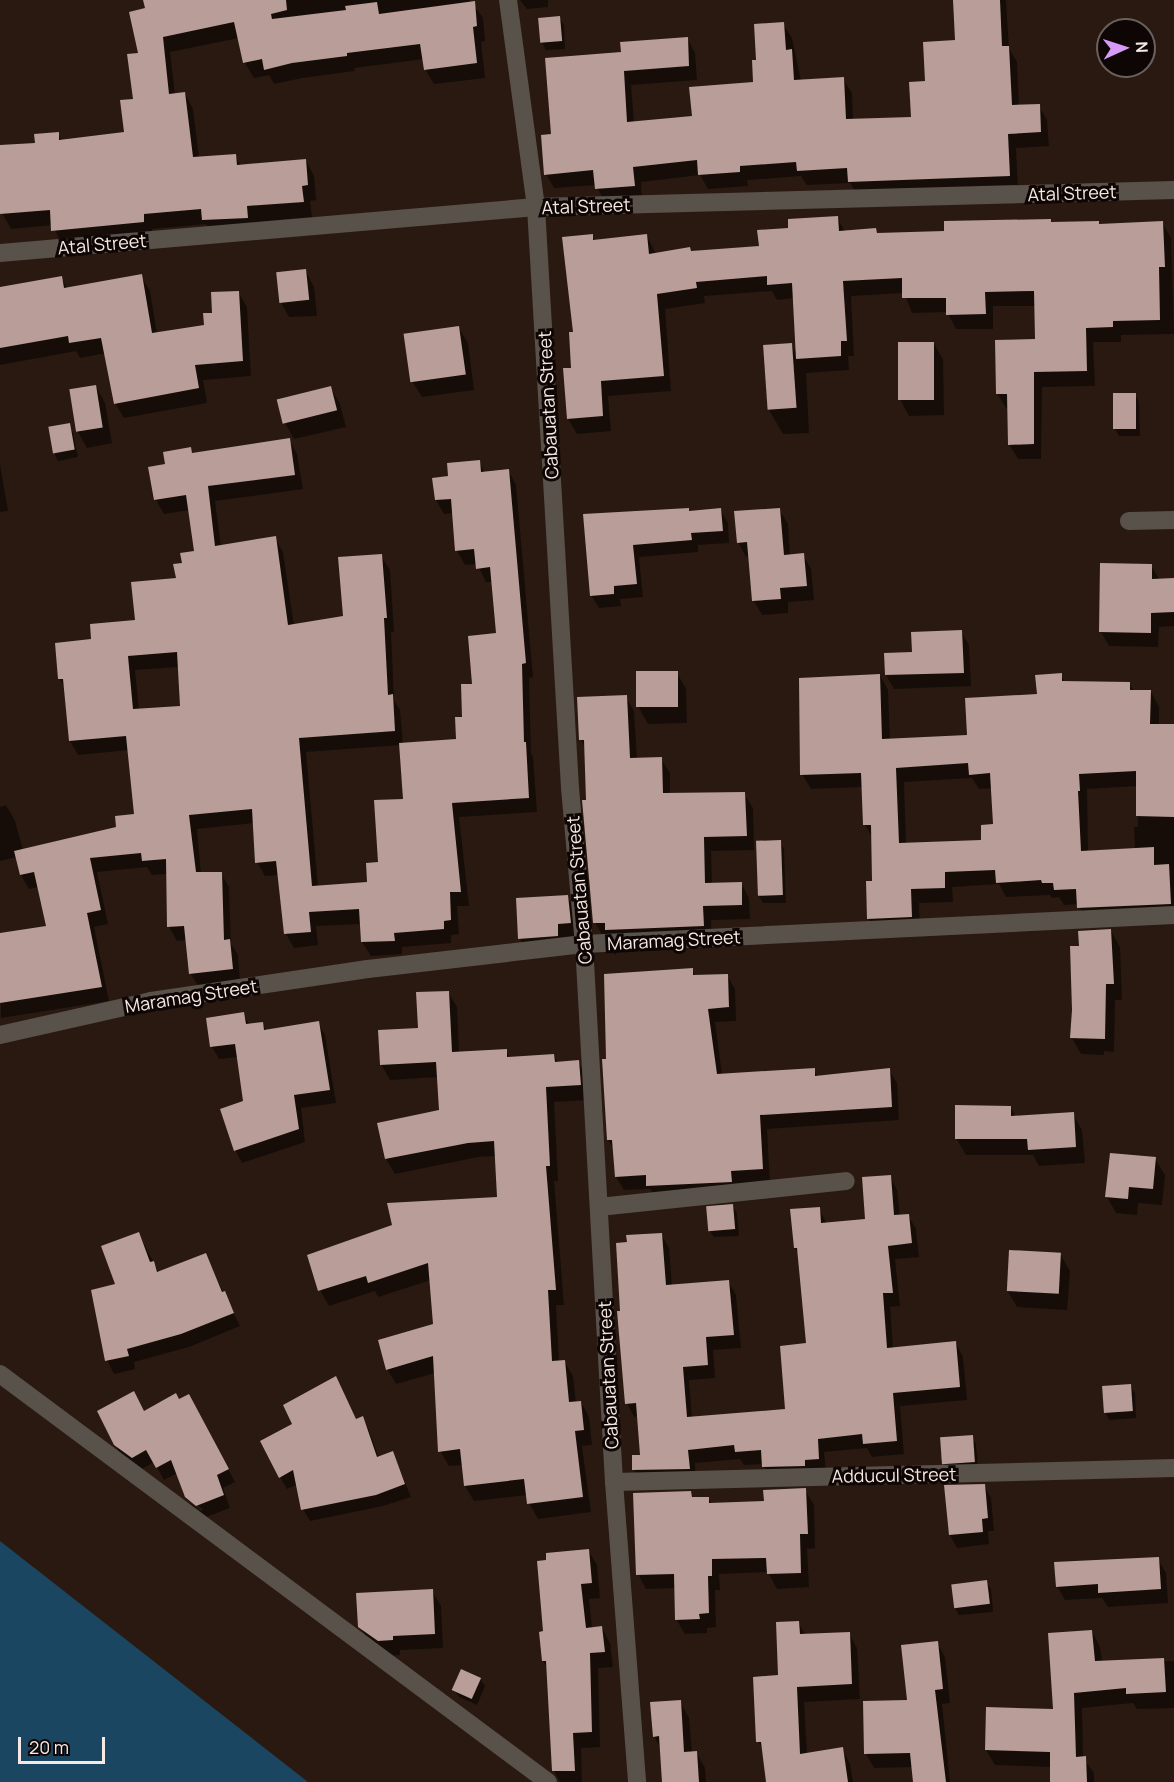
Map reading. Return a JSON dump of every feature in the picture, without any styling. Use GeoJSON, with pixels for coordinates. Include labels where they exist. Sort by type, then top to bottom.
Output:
{"type":"FeatureCollection","features":[{"type":"Feature","properties":{"kind":"street","name":"Cabauatan Street"},"geometry":{"type":"LineString","coordinates":[[508,0],[536,207],[570,788],[584,944],[614,1482],[637,1782]]}},
{"type":"Feature","properties":{"kind":"street","name":"Atal Street"},"geometry":{"type":"LineString","coordinates":[[0,253],[536,207],[1174,190]]}},
{"type":"Feature","properties":{"kind":"street"},"geometry":{"type":"LineString","coordinates":[[1130,521],[1174,520]]}},
{"type":"Feature","properties":{"kind":"street","name":"Maramag Street"},"geometry":{"type":"LineString","coordinates":[[0,1035],[151,1001],[368,969],[584,944],[1174,915]]}},
{"type":"Feature","properties":{"kind":"street"},"geometry":{"type":"LineString","coordinates":[[599,1207],[846,1181]]}},
{"type":"Feature","properties":{"kind":"street"},"geometry":{"type":"LineString","coordinates":[[0,1374],[548,1782]]}},
{"type":"Feature","properties":{"kind":"street","name":"Adducul Street"},"geometry":{"type":"LineString","coordinates":[[614,1482],[1174,1468]]}},
{"type":"Feature","properties":{"kind":"water"},"geometry":{"type":"Polygon","coordinates":[[[0,1541],[308,1782],[0,1782],[0,1541]]]}},
{"type":"Feature","properties":{"kind":"building"},"geometry":{"type":"Polygon","coordinates":[[[143,0],[286,0],[287,10],[271,14],[272,19],[346,10],[345,6],[377,2],[379,14],[475,1],[477,26],[473,27],[477,63],[424,70],[420,44],[347,53],[347,56],[292,63],[264,70],[262,59],[243,63],[234,22],[163,37],[169,94],[185,92],[193,157],[236,154],[237,165],[306,159],[308,185],[302,186],[304,202],[247,206],[248,218],[202,220],[201,209],[144,214],[144,222],[51,231],[50,210],[0,214],[0,145],[35,143],[34,134],[59,132],[59,140],[124,132],[120,100],[133,99],[127,54],[138,53],[129,12],[145,8],[143,0]]]}},
{"type":"Feature","properties":{"kind":"building"},"geometry":{"type":"Polygon","coordinates":[[[953,0],[1000,0],[1002,46],[1009,46],[1012,105],[1040,104],[1041,132],[1008,134],[1010,176],[848,182],[847,168],[797,171],[796,162],[740,166],[740,172],[698,175],[697,160],[633,167],[635,186],[595,189],[593,170],[544,175],[541,135],[551,134],[545,58],[621,52],[620,42],[688,37],[689,66],[624,71],[627,122],[692,116],[689,87],[753,82],[752,60],[756,60],[754,24],[784,22],[786,50],[792,49],[794,80],[844,77],[846,119],[911,117],[909,82],[925,81],[923,42],[955,40],[953,0]]]}},
{"type":"Feature","properties":{"kind":"building"},"geometry":{"type":"Polygon","coordinates":[[[560,16],[562,41],[540,43],[538,18],[560,16]]]}},
{"type":"Feature","properties":{"kind":"building"},"geometry":{"type":"Polygon","coordinates":[[[838,216],[839,231],[876,228],[877,233],[944,231],[944,221],[1051,219],[1051,222],[1099,221],[1099,224],[1163,221],[1165,267],[1159,267],[1160,320],[1113,321],[1113,327],[1086,328],[1087,371],[1034,372],[1034,444],[1008,445],[1007,394],[996,394],[995,340],[1035,339],[1034,291],[985,292],[986,314],[946,315],[946,298],[902,298],[902,278],[843,281],[847,341],[841,341],[841,356],[796,359],[792,283],[767,285],[767,276],[696,282],[697,288],[657,294],[664,376],[601,381],[603,416],[567,419],[563,368],[571,368],[569,332],[573,332],[562,237],[593,234],[593,240],[647,234],[649,254],[690,247],[691,251],[759,246],[757,230],[788,228],[788,219],[838,216]]]}},
{"type":"Feature","properties":{"kind":"building"},"geometry":{"type":"Polygon","coordinates":[[[306,269],[309,300],[279,303],[276,272],[306,269]]]}},
{"type":"Feature","properties":{"kind":"building"},"geometry":{"type":"Polygon","coordinates":[[[142,274],[152,333],[204,325],[203,313],[212,313],[211,292],[239,291],[243,361],[195,365],[199,388],[114,404],[101,338],[69,343],[68,336],[0,348],[0,287],[62,276],[64,288],[142,274]]]}},
{"type":"Feature","properties":{"kind":"building"},"geometry":{"type":"Polygon","coordinates":[[[459,326],[466,375],[410,382],[404,334],[459,326]]]}},
{"type":"Feature","properties":{"kind":"building"},"geometry":{"type":"Polygon","coordinates":[[[898,342],[934,342],[934,400],[898,400],[898,342]]]}},
{"type":"Feature","properties":{"kind":"building"},"geometry":{"type":"Polygon","coordinates":[[[792,343],[797,408],[768,410],[763,345],[792,343]]]}},
{"type":"Feature","properties":{"kind":"building"},"geometry":{"type":"Polygon","coordinates":[[[96,385],[103,427],[76,432],[69,389],[96,385]]]}},
{"type":"Feature","properties":{"kind":"building"},"geometry":{"type":"Polygon","coordinates":[[[331,386],[337,410],[283,424],[277,400],[331,386]]]}},
{"type":"Feature","properties":{"kind":"building"},"geometry":{"type":"Polygon","coordinates":[[[1113,393],[1136,393],[1136,429],[1113,429],[1113,393]]]}},
{"type":"Feature","properties":{"kind":"building"},"geometry":{"type":"Polygon","coordinates":[[[70,423],[75,450],[53,453],[48,427],[70,423]]]}},
{"type":"Feature","properties":{"kind":"building"},"geometry":{"type":"Polygon","coordinates":[[[290,438],[295,475],[208,486],[215,546],[276,536],[288,625],[343,616],[338,557],[382,554],[387,618],[384,618],[388,695],[393,694],[395,731],[299,738],[312,886],[367,882],[366,863],[378,862],[374,800],[403,799],[399,743],[456,739],[455,717],[462,717],[461,684],[472,684],[468,636],[496,633],[490,567],[476,569],[474,549],[455,551],[451,499],[435,500],[432,478],[448,476],[447,463],[480,460],[481,472],[509,469],[526,663],[522,664],[524,742],[526,742],[529,798],[452,803],[461,892],[450,892],[451,920],[444,921],[444,929],[394,933],[395,941],[361,942],[359,909],[309,912],[311,932],[284,934],[276,861],[255,863],[252,809],[189,815],[196,872],[222,872],[224,940],[230,939],[233,969],[189,974],[184,926],[167,927],[166,859],[142,861],[141,853],[90,858],[101,910],[87,913],[102,987],[0,1003],[0,933],[46,926],[34,872],[20,875],[14,851],[116,827],[115,816],[134,814],[126,736],[69,741],[63,679],[58,679],[55,643],[91,639],[90,624],[135,620],[131,582],[176,578],[173,564],[182,563],[180,553],[194,551],[186,495],[154,500],[148,467],[165,464],[163,452],[191,447],[192,453],[290,438]],[[177,652],[128,656],[133,709],[180,706],[177,652]]]}},
{"type":"Feature","properties":{"kind":"building"},"geometry":{"type":"Polygon","coordinates":[[[689,508],[689,511],[721,508],[723,531],[691,533],[692,540],[633,545],[637,584],[614,586],[614,594],[590,596],[583,514],[689,508]]]}},
{"type":"Feature","properties":{"kind":"building"},"geometry":{"type":"Polygon","coordinates":[[[780,508],[784,555],[804,553],[807,586],[780,588],[781,599],[752,601],[747,542],[737,543],[734,511],[780,508]]]}},
{"type":"Feature","properties":{"kind":"building"},"geometry":{"type":"Polygon","coordinates":[[[1100,563],[1152,564],[1152,579],[1174,578],[1174,612],[1151,613],[1151,633],[1099,632],[1100,563]]]}},
{"type":"Feature","properties":{"kind":"building"},"geometry":{"type":"Polygon","coordinates":[[[962,630],[964,673],[885,675],[884,653],[912,652],[911,632],[962,630]]]}},
{"type":"Feature","properties":{"kind":"building"},"geometry":{"type":"Polygon","coordinates":[[[636,671],[678,671],[678,707],[636,707],[636,671]]]}},
{"type":"Feature","properties":{"kind":"building"},"geometry":{"type":"Polygon","coordinates":[[[1062,673],[1062,681],[1130,682],[1130,690],[1151,690],[1150,724],[1174,724],[1174,817],[1136,816],[1136,771],[1079,774],[1080,791],[1078,791],[1081,851],[1154,847],[1154,865],[1169,864],[1171,904],[1077,908],[1076,889],[1054,890],[1053,883],[1042,883],[1041,880],[996,883],[995,870],[945,872],[945,888],[911,889],[912,917],[867,919],[866,881],[872,881],[871,825],[863,825],[861,773],[800,775],[799,678],[880,674],[882,739],[967,735],[965,698],[1037,694],[1035,675],[1062,673]],[[968,763],[896,768],[899,843],[981,840],[981,825],[993,824],[990,773],[969,775],[968,763]]]}},
{"type":"Feature","properties":{"kind":"building"},"geometry":{"type":"Polygon","coordinates":[[[627,695],[630,758],[662,757],[663,793],[745,792],[747,836],[704,837],[705,883],[742,882],[742,905],[703,906],[704,926],[605,930],[605,923],[593,923],[582,800],[586,800],[584,740],[579,740],[577,697],[627,695]]]}},
{"type":"Feature","properties":{"kind":"building"},"geometry":{"type":"Polygon","coordinates":[[[781,840],[783,895],[758,896],[756,841],[781,840]]]}},
{"type":"Feature","properties":{"kind":"building"},"geometry":{"type":"Polygon","coordinates":[[[568,895],[571,923],[558,924],[558,936],[518,939],[516,898],[568,895]]]}},
{"type":"Feature","properties":{"kind":"building"},"geometry":{"type":"Polygon","coordinates":[[[1111,929],[1114,984],[1106,984],[1105,1039],[1070,1038],[1072,1010],[1070,946],[1079,946],[1078,931],[1111,929]]]}},
{"type":"Feature","properties":{"kind":"building"},"geometry":{"type":"Polygon","coordinates":[[[693,968],[693,975],[728,974],[729,1007],[708,1009],[717,1074],[815,1068],[815,1076],[890,1068],[892,1107],[760,1115],[763,1169],[731,1171],[732,1182],[646,1186],[646,1175],[615,1177],[612,1140],[607,1140],[602,1059],[606,1059],[604,974],[693,968]]]}},
{"type":"Feature","properties":{"kind":"building"},"geometry":{"type":"Polygon","coordinates":[[[449,991],[452,1052],[507,1049],[507,1057],[554,1054],[555,1062],[579,1060],[581,1085],[546,1087],[550,1166],[546,1166],[556,1290],[548,1290],[552,1361],[565,1360],[569,1402],[581,1401],[584,1430],[575,1431],[583,1497],[527,1504],[524,1479],[464,1486],[460,1449],[438,1452],[433,1356],[386,1370],[378,1340],[433,1324],[428,1263],[368,1283],[366,1276],[318,1291],[307,1255],[392,1225],[387,1203],[497,1197],[494,1141],[468,1143],[385,1159],[377,1123],[439,1110],[436,1062],[380,1065],[378,1030],[418,1028],[416,992],[449,991]]]}},
{"type":"Feature","properties":{"kind":"building"},"geometry":{"type":"Polygon","coordinates":[[[244,1012],[246,1024],[263,1022],[264,1030],[319,1021],[330,1090],[294,1095],[299,1129],[234,1151],[220,1109],[243,1101],[235,1044],[210,1047],[206,1018],[244,1012]]]}},
{"type":"Feature","properties":{"kind":"building"},"geometry":{"type":"Polygon","coordinates":[[[955,1105],[1011,1106],[1011,1116],[1074,1112],[1076,1147],[1028,1150],[1027,1139],[955,1139],[955,1105]]]}},
{"type":"Feature","properties":{"kind":"building"},"geometry":{"type":"Polygon","coordinates":[[[1110,1153],[1156,1157],[1153,1189],[1129,1187],[1128,1199],[1105,1197],[1110,1153]]]}},
{"type":"Feature","properties":{"kind":"building"},"geometry":{"type":"Polygon","coordinates":[[[891,1175],[894,1215],[909,1214],[912,1243],[888,1246],[893,1293],[883,1293],[887,1348],[956,1341],[960,1387],[893,1393],[897,1441],[863,1444],[862,1434],[818,1439],[819,1459],[805,1460],[805,1466],[762,1467],[761,1450],[735,1452],[734,1445],[688,1450],[690,1469],[632,1470],[632,1455],[640,1455],[636,1403],[625,1404],[617,1311],[620,1311],[616,1243],[627,1242],[626,1235],[662,1233],[666,1285],[729,1280],[734,1335],[706,1337],[708,1365],[683,1367],[687,1417],[785,1409],[780,1346],[806,1343],[797,1248],[794,1248],[790,1209],[820,1207],[821,1223],[865,1219],[862,1177],[891,1175]]]}},
{"type":"Feature","properties":{"kind":"building"},"geometry":{"type":"Polygon","coordinates":[[[733,1204],[735,1229],[708,1231],[706,1206],[733,1204]]]}},
{"type":"Feature","properties":{"kind":"building"},"geometry":{"type":"Polygon","coordinates":[[[139,1232],[150,1262],[154,1261],[157,1272],[206,1253],[222,1292],[225,1291],[234,1313],[181,1334],[127,1349],[129,1356],[105,1361],[91,1290],[115,1284],[101,1246],[139,1232]]]}},
{"type":"Feature","properties":{"kind":"building"},"geometry":{"type":"Polygon","coordinates":[[[1009,1250],[1061,1253],[1059,1294],[1007,1291],[1009,1250]]]}},
{"type":"Feature","properties":{"kind":"building"},"geometry":{"type":"Polygon","coordinates":[[[336,1376],[356,1419],[363,1416],[377,1457],[393,1451],[405,1484],[376,1495],[301,1510],[293,1470],[279,1478],[260,1441],[292,1424],[283,1405],[336,1376]]]}},
{"type":"Feature","properties":{"kind":"building"},"geometry":{"type":"Polygon","coordinates":[[[1131,1384],[1133,1411],[1104,1413],[1102,1386],[1131,1384]]]}},
{"type":"Feature","properties":{"kind":"building"},"geometry":{"type":"Polygon","coordinates":[[[134,1391],[144,1411],[176,1393],[179,1399],[189,1394],[229,1469],[217,1475],[224,1495],[196,1506],[185,1497],[171,1460],[156,1468],[146,1450],[132,1458],[114,1445],[97,1411],[134,1391]]]}},
{"type":"Feature","properties":{"kind":"building"},"geometry":{"type":"Polygon","coordinates":[[[973,1435],[975,1462],[942,1464],[940,1437],[973,1435]]]}},
{"type":"Feature","properties":{"kind":"building"},"geometry":{"type":"Polygon","coordinates":[[[985,1484],[988,1518],[982,1519],[983,1532],[949,1535],[944,1485],[985,1484]]]}},
{"type":"Feature","properties":{"kind":"building"},"geometry":{"type":"Polygon","coordinates":[[[806,1488],[808,1534],[800,1534],[801,1573],[767,1574],[766,1558],[712,1559],[712,1576],[708,1576],[709,1613],[699,1614],[700,1619],[675,1620],[674,1574],[636,1575],[633,1493],[691,1491],[692,1497],[709,1497],[709,1503],[764,1501],[763,1490],[806,1488]]]}},
{"type":"Feature","properties":{"kind":"building"},"geometry":{"type":"Polygon","coordinates":[[[589,1549],[592,1583],[581,1584],[586,1628],[602,1626],[605,1652],[590,1653],[592,1732],[573,1733],[575,1771],[552,1771],[546,1661],[542,1661],[539,1632],[543,1631],[537,1561],[546,1560],[546,1553],[589,1549]]]}},
{"type":"Feature","properties":{"kind":"building"},"geometry":{"type":"Polygon","coordinates":[[[1159,1557],[1161,1589],[1098,1593],[1098,1584],[1056,1587],[1054,1562],[1159,1557]]]}},
{"type":"Feature","properties":{"kind":"building"},"geometry":{"type":"Polygon","coordinates":[[[987,1580],[990,1604],[954,1608],[951,1584],[987,1580]]]}},
{"type":"Feature","properties":{"kind":"building"},"geometry":{"type":"Polygon","coordinates":[[[433,1589],[435,1634],[393,1636],[393,1640],[378,1641],[358,1627],[356,1593],[433,1589]]]}},
{"type":"Feature","properties":{"kind":"building"},"geometry":{"type":"Polygon","coordinates":[[[799,1621],[800,1634],[850,1632],[852,1684],[797,1687],[800,1754],[843,1747],[848,1782],[766,1782],[761,1742],[756,1742],[753,1677],[778,1675],[776,1622],[799,1621]]]}},
{"type":"Feature","properties":{"kind":"building"},"geometry":{"type":"Polygon","coordinates":[[[1092,1630],[1095,1661],[1164,1658],[1166,1692],[1126,1694],[1126,1688],[1074,1693],[1076,1757],[1086,1756],[1087,1782],[1050,1782],[1050,1752],[985,1750],[986,1707],[1053,1709],[1048,1633],[1092,1630]]]}},
{"type":"Feature","properties":{"kind":"building"},"geometry":{"type":"Polygon","coordinates":[[[938,1641],[943,1689],[935,1690],[946,1782],[913,1782],[910,1753],[864,1754],[863,1701],[907,1700],[901,1645],[938,1641]]]}},
{"type":"Feature","properties":{"kind":"building"},"geometry":{"type":"Polygon","coordinates":[[[461,1669],[481,1678],[472,1699],[452,1690],[461,1669]]]}},
{"type":"Feature","properties":{"kind":"building"},"geometry":{"type":"Polygon","coordinates":[[[681,1700],[684,1752],[697,1751],[699,1782],[662,1782],[659,1736],[653,1737],[650,1702],[681,1700]]]}}]}
